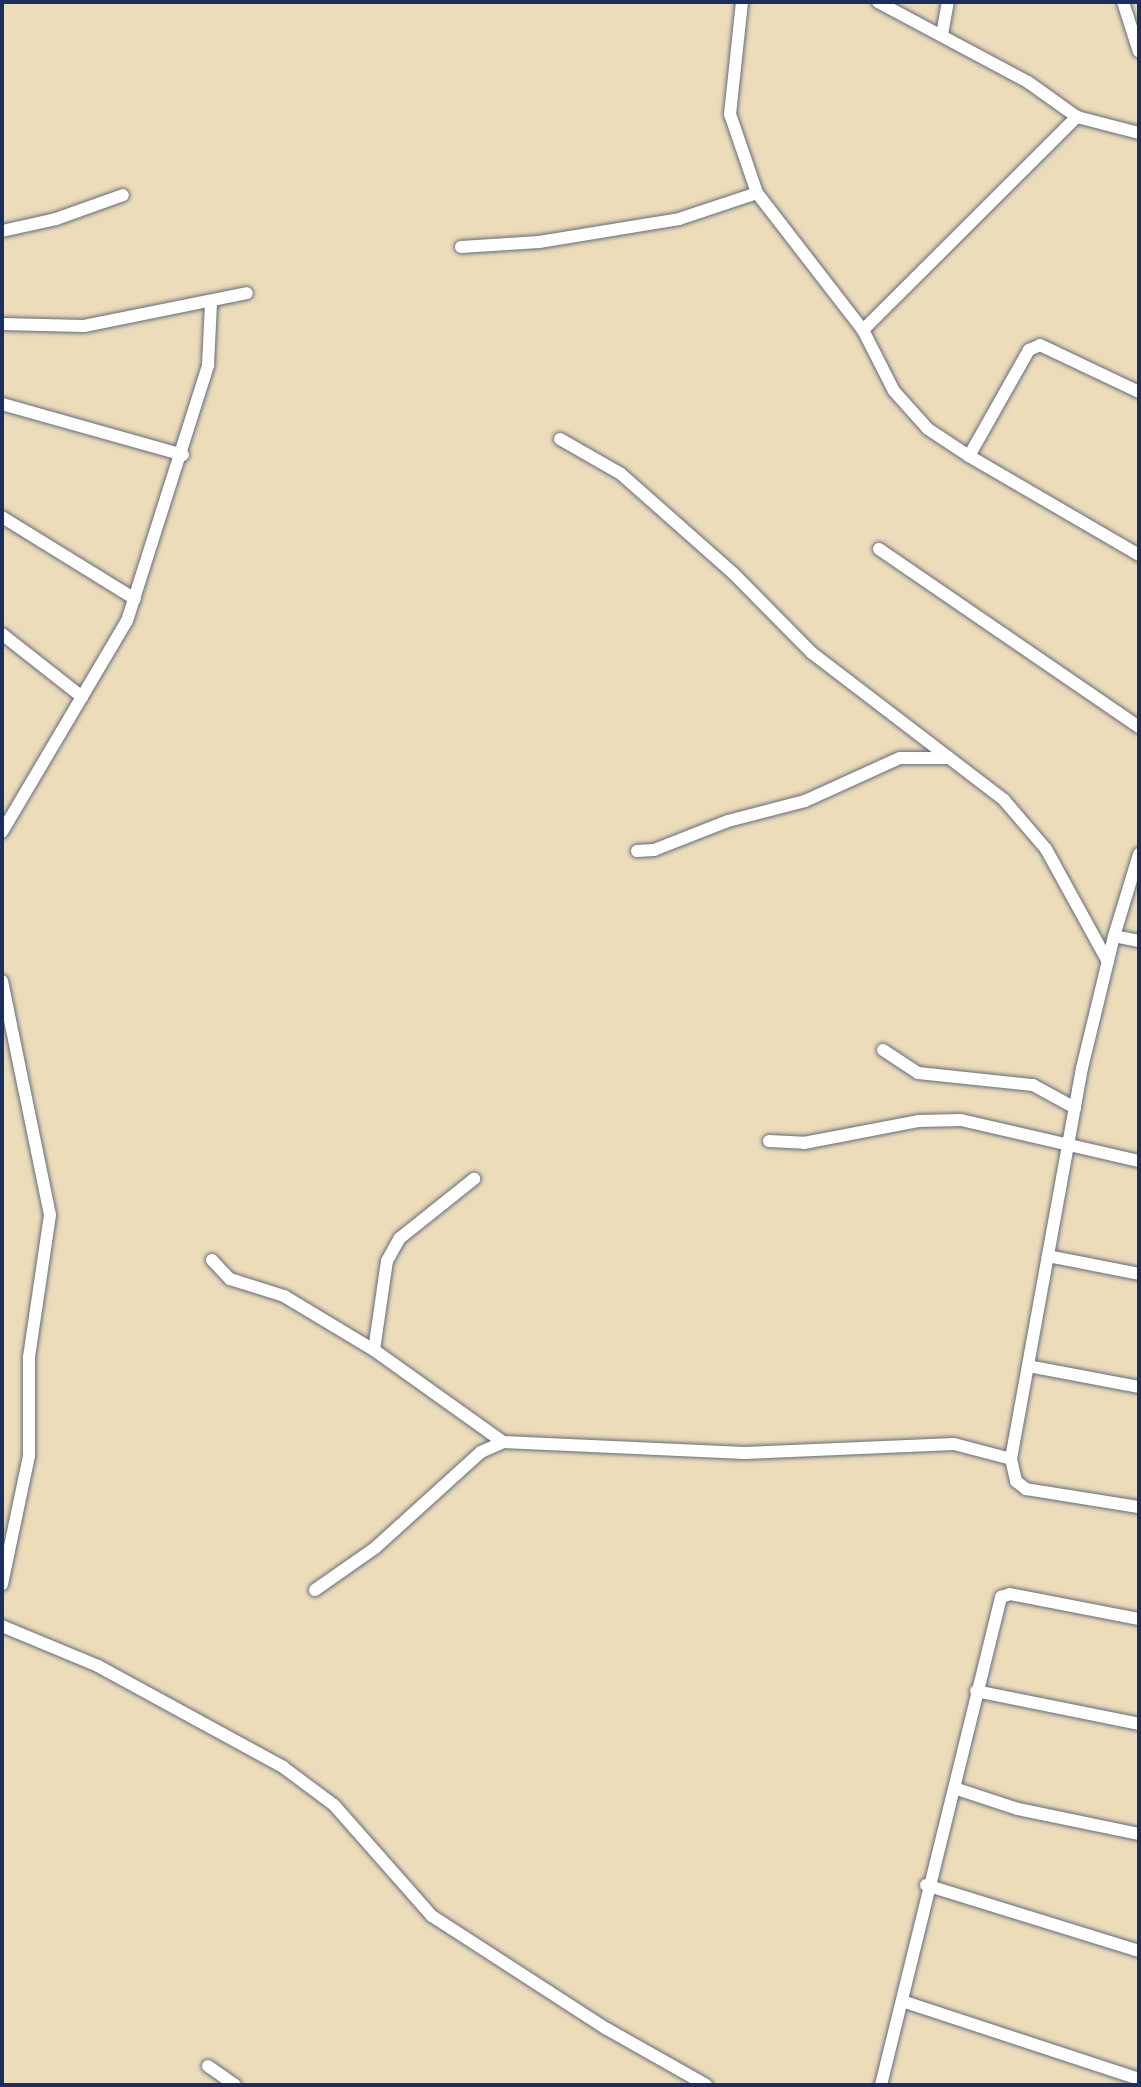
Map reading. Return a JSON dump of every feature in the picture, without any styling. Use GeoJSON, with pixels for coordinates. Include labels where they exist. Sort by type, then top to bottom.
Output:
{"type":"FeatureCollection","features":[{"type":"Feature","properties":{"kind":"street"},"geometry":{"type":"LineString","coordinates":[[742,2],[730,114],[757,193],[863,330],[894,391],[928,429],[1139,555]]}},
{"type":"Feature","properties":{"kind":"street"},"geometry":{"type":"LineString","coordinates":[[878,2],[1028,82],[1077,117],[1139,133]]}},
{"type":"Feature","properties":{"kind":"street"},"geometry":{"type":"LineString","coordinates":[[942,35],[948,2]]}},
{"type":"Feature","properties":{"kind":"street"},"geometry":{"type":"LineString","coordinates":[[1123,2],[1139,52]]}},
{"type":"Feature","properties":{"kind":"street"},"geometry":{"type":"LineString","coordinates":[[863,330],[1077,117]]}},
{"type":"Feature","properties":{"kind":"street"},"geometry":{"type":"LineString","coordinates":[[461,247],[539,242],[679,219],[757,193]]}},
{"type":"Feature","properties":{"kind":"street"},"geometry":{"type":"LineString","coordinates":[[2,231],[56,219],[123,195]]}},
{"type":"Feature","properties":{"kind":"street"},"geometry":{"type":"LineString","coordinates":[[2,324],[84,326],[211,303],[247,293]]}},
{"type":"Feature","properties":{"kind":"street"},"geometry":{"type":"LineString","coordinates":[[2,832],[82,697],[135,599],[183,455],[208,365],[211,303]]}},
{"type":"Feature","properties":{"kind":"street"},"geometry":{"type":"LineString","coordinates":[[969,456],[1029,350],[1040,345],[1139,392]]}},
{"type":"Feature","properties":{"kind":"street"},"geometry":{"type":"LineString","coordinates":[[2,404],[183,455]]}},
{"type":"Feature","properties":{"kind":"street"},"geometry":{"type":"LineString","coordinates":[[560,439],[601,459],[633,484],[733,573],[812,653],[1004,800],[1046,849],[1108,962]]}},
{"type":"Feature","properties":{"kind":"street"},"geometry":{"type":"LineString","coordinates":[[2,517],[135,599]]}},
{"type":"Feature","properties":{"kind":"street"},"geometry":{"type":"LineString","coordinates":[[879,549],[1139,727]]}},
{"type":"Feature","properties":{"kind":"street"},"geometry":{"type":"LineString","coordinates":[[2,634],[82,697]]}},
{"type":"Feature","properties":{"kind":"street"},"geometry":{"type":"LineString","coordinates":[[637,851],[805,801],[900,758],[949,758]]}},
{"type":"Feature","properties":{"kind":"street"},"geometry":{"type":"LineString","coordinates":[[1139,854],[1114,936],[1075,1108],[1011,1459],[1016,1481],[1026,1489],[1139,1507]]}},
{"type":"Feature","properties":{"kind":"street"},"geometry":{"type":"LineString","coordinates":[[1114,936],[1139,941]]}},
{"type":"Feature","properties":{"kind":"street"},"geometry":{"type":"LineString","coordinates":[[2,981],[50,1215],[29,1357],[29,1456],[2,1584]]}},
{"type":"Feature","properties":{"kind":"street"},"geometry":{"type":"LineString","coordinates":[[883,1050],[918,1073],[1033,1085],[1075,1108]]}},
{"type":"Feature","properties":{"kind":"street"},"geometry":{"type":"LineString","coordinates":[[769,1141],[804,1143],[918,1121],[961,1120],[1068,1148],[1139,1161]]}},
{"type":"Feature","properties":{"kind":"street"},"geometry":{"type":"LineString","coordinates":[[374,1350],[387,1261],[400,1238],[474,1179]]}},
{"type":"Feature","properties":{"kind":"street"},"geometry":{"type":"LineString","coordinates":[[1048,1256],[1139,1274]]}},
{"type":"Feature","properties":{"kind":"street"},"geometry":{"type":"LineString","coordinates":[[212,1260],[230,1279],[284,1296],[374,1350],[503,1442]]}},
{"type":"Feature","properties":{"kind":"street"},"geometry":{"type":"LineString","coordinates":[[1028,1366],[1139,1387]]}},
{"type":"Feature","properties":{"kind":"street"},"geometry":{"type":"LineString","coordinates":[[315,1590],[375,1548],[481,1452],[503,1442],[730,1453],[954,1444],[1011,1459]]}},
{"type":"Feature","properties":{"kind":"street"},"geometry":{"type":"LineString","coordinates":[[881,2085],[926,1885],[957,1789],[976,1691],[1001,1597],[1010,1594],[1139,1619]]}},
{"type":"Feature","properties":{"kind":"street"},"geometry":{"type":"LineString","coordinates":[[2,1626],[98,1666],[283,1767],[334,1805],[432,1916],[595,2021],[706,2085]]}},
{"type":"Feature","properties":{"kind":"street"},"geometry":{"type":"LineString","coordinates":[[976,1691],[1139,1724]]}},
{"type":"Feature","properties":{"kind":"street"},"geometry":{"type":"LineString","coordinates":[[957,1789],[1018,1809],[1139,1834]]}},
{"type":"Feature","properties":{"kind":"street"},"geometry":{"type":"LineString","coordinates":[[926,1885],[1139,1951]]}},
{"type":"Feature","properties":{"kind":"street"},"geometry":{"type":"LineString","coordinates":[[902,2001],[1139,2079]]}},
{"type":"Feature","properties":{"kind":"street"},"geometry":{"type":"LineString","coordinates":[[208,2066],[235,2085]]}}]}
